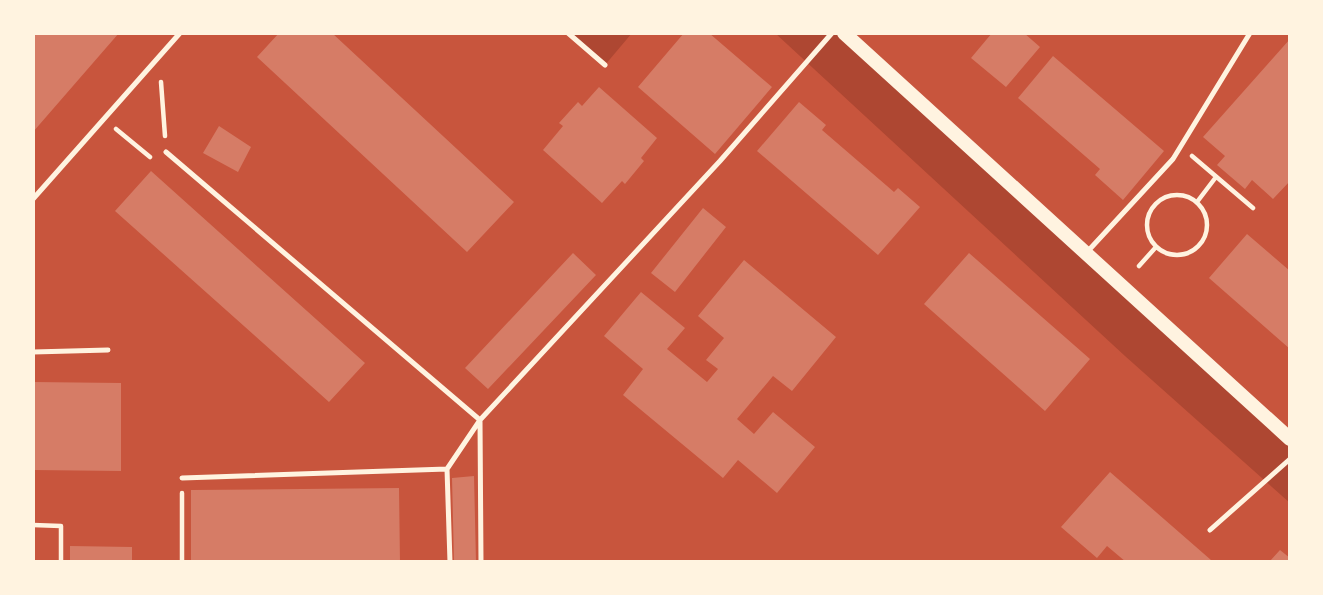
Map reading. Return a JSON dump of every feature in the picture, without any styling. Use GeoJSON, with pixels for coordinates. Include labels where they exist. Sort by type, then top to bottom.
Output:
{"type":"FeatureCollection","features":[{"type":"Feature","properties":{"kind":"main road"},"geometry":{"type":"LineString","coordinates":[[844,33],[1290,439]]}},
{"type":"Feature","properties":{"kind":"lane"},"geometry":{"type":"LineString","coordinates":[[33,199],[180,33]]}},
{"type":"Feature","properties":{"kind":"lane"},"geometry":{"type":"LineString","coordinates":[[568,33],[605,65]]}},
{"type":"Feature","properties":{"kind":"lane"},"geometry":{"type":"LineString","coordinates":[[450,562],[447,469],[480,420],[720,160],[832,33]]}},
{"type":"Feature","properties":{"kind":"lane"},"geometry":{"type":"LineString","coordinates":[[1086,253],[1173,159],[1250,33]]}},
{"type":"Feature","properties":{"kind":"lane"},"geometry":{"type":"LineString","coordinates":[[166,152],[480,420],[481,562]]}},
{"type":"Feature","properties":{"kind":"lane"},"geometry":{"type":"LineString","coordinates":[[33,352],[108,350]]}},
{"type":"Feature","properties":{"kind":"lane"},"geometry":{"type":"LineString","coordinates":[[1210,530],[1290,459]]}},
{"type":"Feature","properties":{"kind":"lane"},"geometry":{"type":"LineString","coordinates":[[182,478],[447,469]]}},
{"type":"Feature","properties":{"kind":"path"},"geometry":{"type":"LineString","coordinates":[[105,120],[157,163],[166,152],[159,57]]}},
{"type":"Feature","properties":{"kind":"path"},"geometry":{"type":"LineString","coordinates":[[1180,146],[1253,208]]}},
{"type":"Feature","properties":{"kind":"path"},"geometry":{"type":"LineString","coordinates":[[1197,202],[1216,177]]}},
{"type":"Feature","properties":{"kind":"path"},"geometry":{"type":"LineString","coordinates":[[1174,195],[1186,196],[1197,202],[1204,210],[1207,222],[1206,234],[1199,247],[1188,254],[1178,256],[1166,254],[1156,247],[1148,235],[1150,210],[1166,197],[1174,195]]}},
{"type":"Feature","properties":{"kind":"path"},"geometry":{"type":"LineString","coordinates":[[1139,265],[1156,247]]}},
{"type":"Feature","properties":{"kind":"path"},"geometry":{"type":"LineString","coordinates":[[182,478],[182,562]]}},
{"type":"Feature","properties":{"kind":"path"},"geometry":{"type":"LineString","coordinates":[[33,525],[61,526],[61,562]]}},
{"type":"Feature","properties":{"kind":"shaded area"},"geometry":{"type":"Polygon","coordinates":[[[568,33],[632,33],[605,65],[568,33]]]}},
{"type":"Feature","properties":{"kind":"shaded area"},"geometry":{"type":"Polygon","coordinates":[[[775,33],[844,33],[1290,439],[1290,503],[1125,356],[775,33]]]}},
{"type":"Feature","properties":{"kind":"building"},"geometry":{"type":"Polygon","coordinates":[[[33,33],[119,33],[33,132],[33,33]]]}},
{"type":"Feature","properties":{"kind":"building"},"geometry":{"type":"Polygon","coordinates":[[[279,33],[332,33],[514,202],[467,252],[257,57],[279,33]]]}},
{"type":"Feature","properties":{"kind":"building"},"geometry":{"type":"Polygon","coordinates":[[[684,33],[709,33],[772,87],[715,154],[638,87],[684,33]]]}},
{"type":"Feature","properties":{"kind":"building"},"geometry":{"type":"Polygon","coordinates":[[[992,33],[1024,33],[1040,47],[1006,87],[971,58],[992,33]]]}},
{"type":"Feature","properties":{"kind":"building"},"geometry":{"type":"Polygon","coordinates":[[[1290,39],[1290,181],[1273,199],[1252,180],[1245,189],[1217,165],[1225,156],[1203,137],[1290,39]]]}},
{"type":"Feature","properties":{"kind":"building"},"geometry":{"type":"Polygon","coordinates":[[[1053,56],[1164,151],[1123,200],[1095,175],[1100,169],[1018,98],[1053,56]]]}},
{"type":"Feature","properties":{"kind":"building"},"geometry":{"type":"Polygon","coordinates":[[[599,87],[657,138],[641,158],[644,161],[625,184],[622,181],[602,203],[543,150],[563,126],[559,123],[578,102],[582,106],[599,87]]]}},
{"type":"Feature","properties":{"kind":"building"},"geometry":{"type":"Polygon","coordinates":[[[799,102],[826,125],[822,130],[894,192],[898,188],[920,207],[878,255],[757,151],[799,102]]]}},
{"type":"Feature","properties":{"kind":"building"},"geometry":{"type":"Polygon","coordinates":[[[219,126],[251,147],[238,172],[203,153],[219,126]]]}},
{"type":"Feature","properties":{"kind":"building"},"geometry":{"type":"Polygon","coordinates":[[[151,171],[365,363],[329,402],[115,211],[151,171]]]}},
{"type":"Feature","properties":{"kind":"building"},"geometry":{"type":"Polygon","coordinates":[[[703,208],[726,227],[675,292],[651,273],[703,208]]]}},
{"type":"Feature","properties":{"kind":"building"},"geometry":{"type":"Polygon","coordinates":[[[1247,234],[1290,271],[1290,349],[1209,278],[1247,234]]]}},
{"type":"Feature","properties":{"kind":"building"},"geometry":{"type":"Polygon","coordinates":[[[573,253],[596,275],[488,389],[465,368],[573,253]]]}},
{"type":"Feature","properties":{"kind":"building"},"geometry":{"type":"Polygon","coordinates":[[[969,253],[1090,359],[1045,411],[924,304],[969,253]]]}},
{"type":"Feature","properties":{"kind":"building"},"geometry":{"type":"Polygon","coordinates":[[[744,260],[836,337],[792,391],[773,376],[737,419],[754,434],[773,412],[815,447],[777,493],[738,460],[723,478],[623,395],[643,369],[604,336],[641,292],[685,328],[667,349],[707,382],[718,369],[706,360],[724,338],[698,316],[744,260]]]}},
{"type":"Feature","properties":{"kind":"building"},"geometry":{"type":"Polygon","coordinates":[[[33,382],[121,383],[121,471],[33,470],[33,382]]]}},
{"type":"Feature","properties":{"kind":"building"},"geometry":{"type":"Polygon","coordinates":[[[1110,472],[1211,560],[1126,562],[1107,546],[1097,558],[1061,527],[1110,472]]]}},
{"type":"Feature","properties":{"kind":"building"},"geometry":{"type":"Polygon","coordinates":[[[474,476],[476,562],[454,562],[452,478],[474,476]]]}},
{"type":"Feature","properties":{"kind":"building"},"geometry":{"type":"Polygon","coordinates":[[[399,488],[400,562],[191,562],[191,490],[399,488]]]}},
{"type":"Feature","properties":{"kind":"building"},"geometry":{"type":"Polygon","coordinates":[[[70,546],[132,547],[132,562],[70,562],[70,546]]]}},
{"type":"Feature","properties":{"kind":"building"},"geometry":{"type":"Polygon","coordinates":[[[1280,550],[1290,558],[1290,562],[1269,562],[1280,550]]]}}]}
